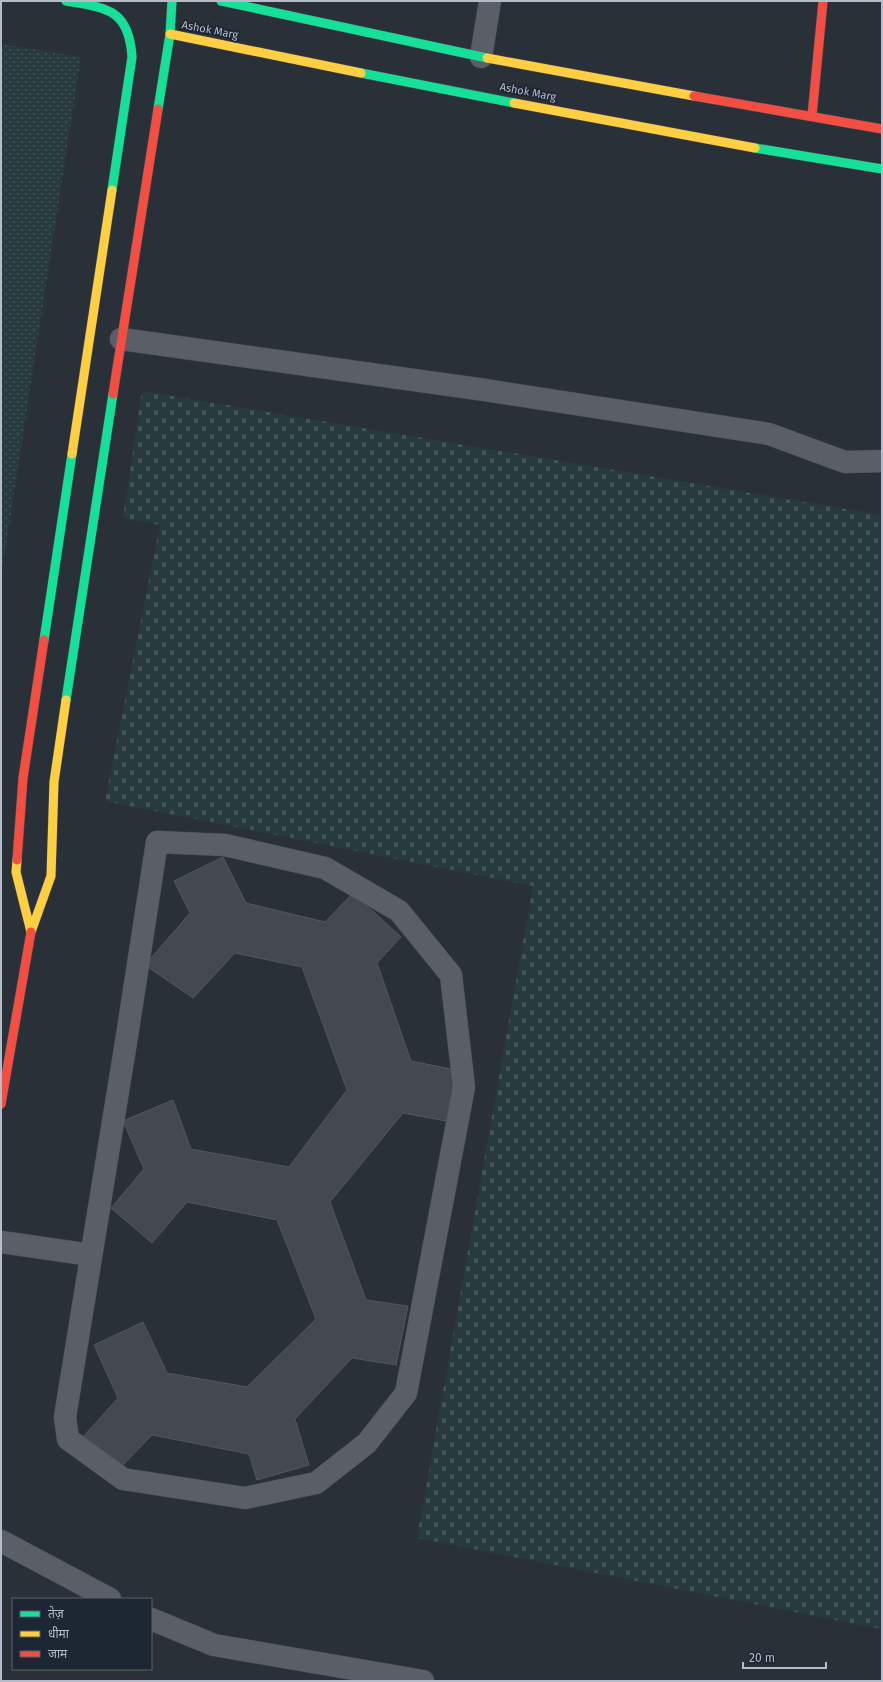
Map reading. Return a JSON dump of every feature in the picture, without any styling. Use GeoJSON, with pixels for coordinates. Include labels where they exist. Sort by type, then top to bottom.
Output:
{"type":"FeatureCollection","features":[{"type":"Feature","properties":{"kind":"main road"},"geometry":{"type":"LineString","coordinates":[[31,932],[16,872],[23,778],[132,57],[132,43],[128,31],[121,19],[111,11],[100,7],[66,1]]}},
{"type":"Feature","properties":{"kind":"main road"},"geometry":{"type":"LineString","coordinates":[[1,1104],[31,932],[51,876],[54,782],[121,339],[170,34],[172,1]]}},
{"type":"Feature","properties":{"kind":"main road"},"geometry":{"type":"LineString","coordinates":[[221,1],[481,57],[882,129]]}},
{"type":"Feature","properties":{"kind":"main road"},"geometry":{"type":"LineString","coordinates":[[812,116],[823,1]]}},
{"type":"Feature","properties":{"kind":"main road","name":"Ashok Marg"},"geometry":{"type":"LineString","coordinates":[[170,34],[413,83],[806,157],[882,169]]}},
{"type":"Feature","properties":{"kind":"street"},"geometry":{"type":"LineString","coordinates":[[481,57],[490,1]]}},
{"type":"Feature","properties":{"kind":"street"},"geometry":{"type":"LineString","coordinates":[[121,339],[485,390],[761,432],[845,462],[882,461]]}},
{"type":"Feature","properties":{"kind":"street"},"geometry":{"type":"LineString","coordinates":[[156,842],[225,845],[325,868],[399,911],[451,975],[464,1087],[406,1393],[367,1443],[316,1483],[245,1498],[123,1479],[68,1440],[65,1417],[91,1255],[127,1036],[156,842]]}},
{"type":"Feature","properties":{"kind":"street"},"geometry":{"type":"LineString","coordinates":[[1,1242],[91,1255]]}},
{"type":"Feature","properties":{"kind":"street"},"geometry":{"type":"LineString","coordinates":[[1,1541],[108,1598]]}},
{"type":"Feature","properties":{"kind":"street"},"geometry":{"type":"LineString","coordinates":[[152,1619],[214,1645],[338,1674],[423,1681]]}},
{"type":"Feature","properties":{"kind":"green space"},"geometry":{"type":"Polygon","coordinates":[[[1,44],[81,57],[1,578],[1,44]]]}},
{"type":"Feature","properties":{"kind":"green space"},"geometry":{"type":"Polygon","coordinates":[[[142,391],[882,515],[882,1629],[417,1538],[533,886],[105,801],[160,525],[123,518],[142,391]]]}},
{"type":"Feature","properties":{"kind":"building"},"geometry":{"type":"Polygon","coordinates":[[[223,857],[246,903],[325,922],[353,893],[401,937],[377,963],[411,1061],[456,1070],[446,1121],[403,1113],[330,1202],[366,1300],[408,1306],[396,1365],[352,1358],[295,1419],[309,1465],[257,1480],[249,1454],[152,1435],[119,1469],[82,1438],[118,1398],[94,1345],[143,1322],[167,1373],[247,1387],[316,1319],[277,1220],[187,1202],[152,1243],[111,1208],[144,1169],[123,1121],[173,1100],[191,1149],[289,1167],[347,1090],[302,967],[235,953],[193,998],[145,965],[190,913],[174,881],[223,857]]]}},
{"type":"Feature","properties":{"kind":"traffic: fast"},"geometry":{"type":"LineString","coordinates":[[66,1],[104,9],[113,14],[121,20],[130,41],[132,57],[112,190]]}},
{"type":"Feature","properties":{"kind":"traffic: fast"},"geometry":{"type":"LineString","coordinates":[[158,109],[170,34],[172,1]]}},
{"type":"Feature","properties":{"kind":"traffic: fast"},"geometry":{"type":"LineString","coordinates":[[221,1],[487,58]]}},
{"type":"Feature","properties":{"kind":"traffic: fast"},"geometry":{"type":"LineString","coordinates":[[361,73],[514,103]]}},
{"type":"Feature","properties":{"kind":"traffic: fast"},"geometry":{"type":"LineString","coordinates":[[755,148],[882,169]]}},
{"type":"Feature","properties":{"kind":"traffic: fast"},"geometry":{"type":"LineString","coordinates":[[66,700],[113,394]]}},
{"type":"Feature","properties":{"kind":"traffic: fast"},"geometry":{"type":"LineString","coordinates":[[44,640],[72,454]]}},
{"type":"Feature","properties":{"kind":"traffic: slow"},"geometry":{"type":"LineString","coordinates":[[170,34],[361,73]]}},
{"type":"Feature","properties":{"kind":"traffic: slow"},"geometry":{"type":"LineString","coordinates":[[487,58],[694,96]]}},
{"type":"Feature","properties":{"kind":"traffic: slow"},"geometry":{"type":"LineString","coordinates":[[514,103],[755,148]]}},
{"type":"Feature","properties":{"kind":"traffic: slow"},"geometry":{"type":"LineString","coordinates":[[72,454],[112,190]]}},
{"type":"Feature","properties":{"kind":"traffic: slow"},"geometry":{"type":"LineString","coordinates":[[17,860],[16,872],[31,932],[51,876],[54,782],[66,700]]}},
{"type":"Feature","properties":{"kind":"traffic: jam"},"geometry":{"type":"LineString","coordinates":[[812,116],[823,1]]}},
{"type":"Feature","properties":{"kind":"traffic: jam"},"geometry":{"type":"LineString","coordinates":[[694,96],[882,129]]}},
{"type":"Feature","properties":{"kind":"traffic: jam"},"geometry":{"type":"LineString","coordinates":[[113,394],[158,109]]}},
{"type":"Feature","properties":{"kind":"traffic: jam"},"geometry":{"type":"LineString","coordinates":[[17,860],[23,778],[44,640]]}},
{"type":"Feature","properties":{"kind":"traffic: jam"},"geometry":{"type":"LineString","coordinates":[[1,1104],[31,932]]}}]}
